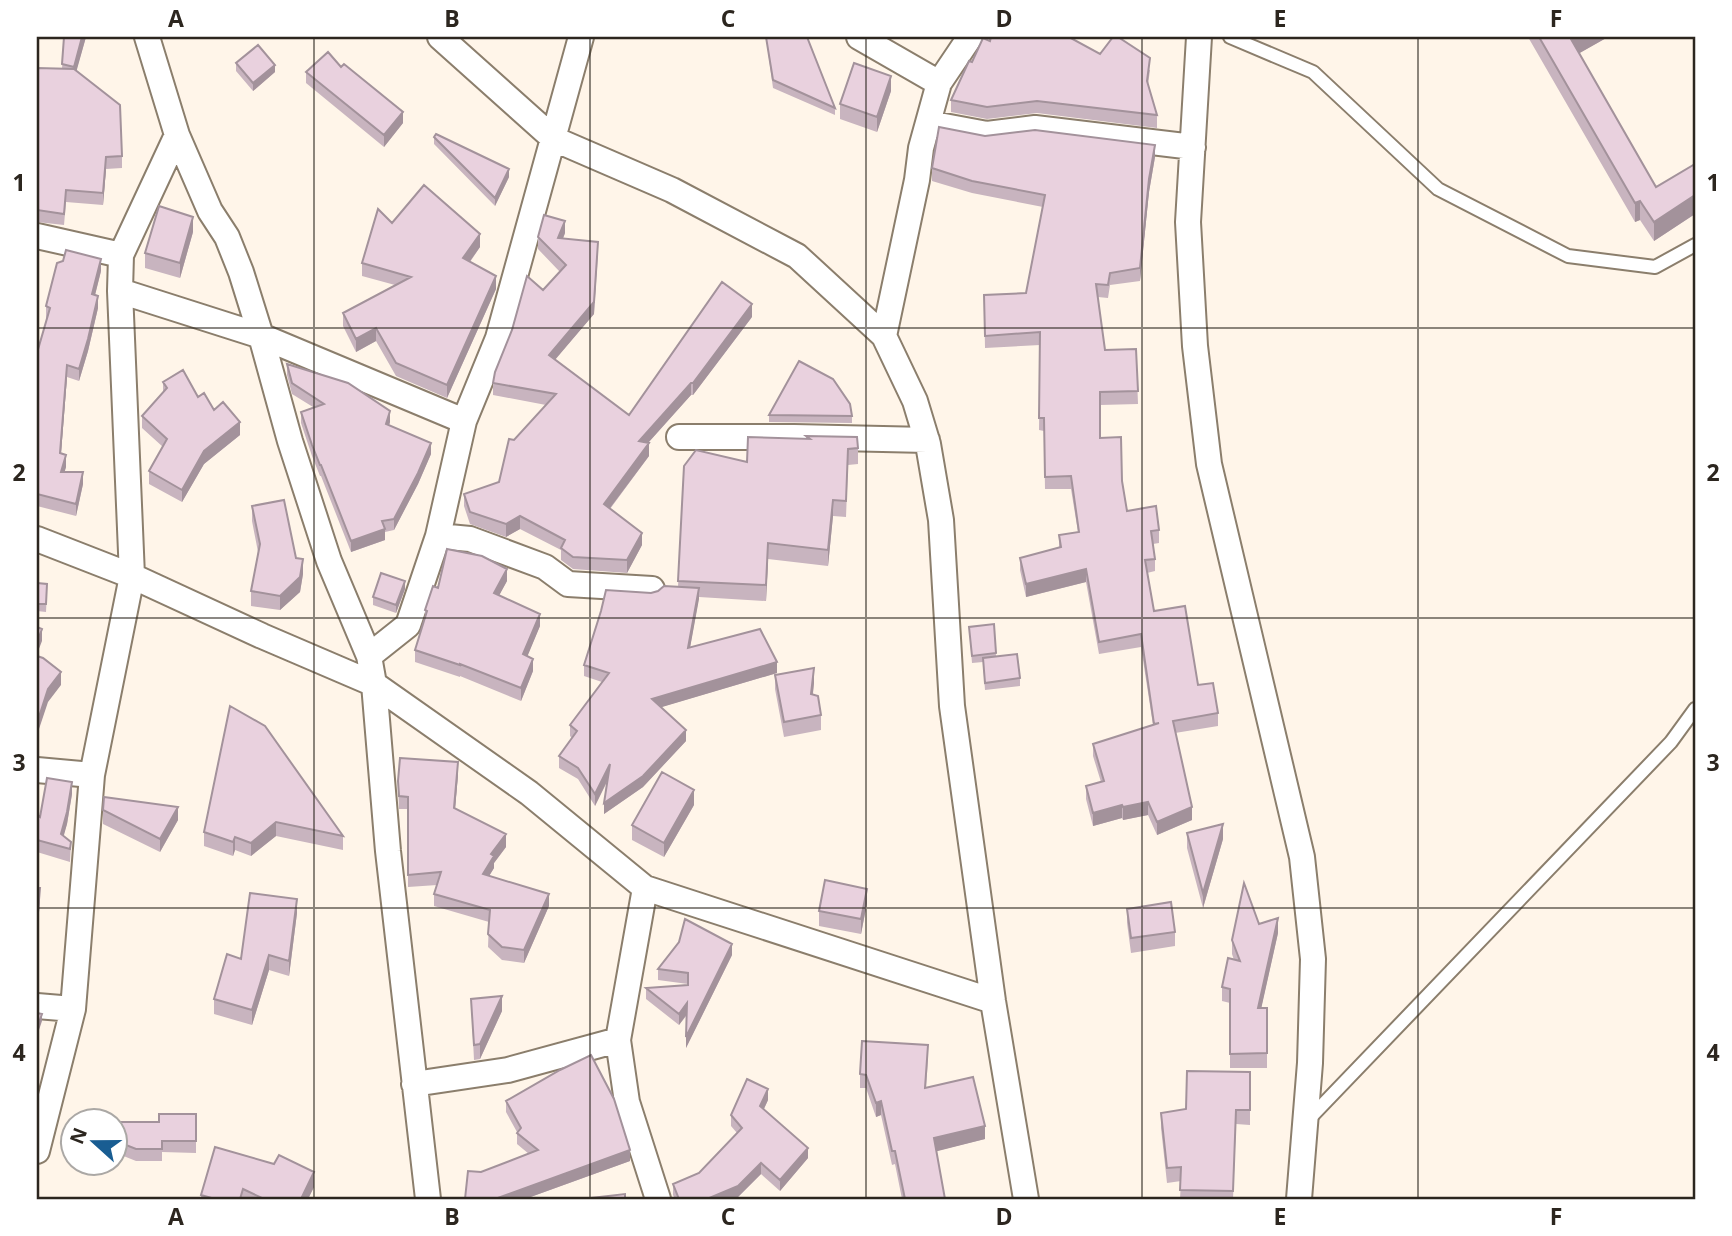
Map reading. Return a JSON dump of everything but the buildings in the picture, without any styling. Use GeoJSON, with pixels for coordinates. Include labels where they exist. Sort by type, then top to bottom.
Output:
{"type":"FeatureCollection","features":[{"type":"Feature","properties":{"kind":"street"},"geometry":{"type":"LineString","coordinates":[[147,37],[177,135],[210,211],[227,236],[241,272],[290,441],[329,561],[369,656],[374,684],[388,851],[428,1199]]}},
{"type":"Feature","properties":{"kind":"street"},"geometry":{"type":"LineString","coordinates":[[440,37],[554,139],[672,190],[797,256],[884,336],[915,401],[927,440],[941,520],[953,706],[993,1001],[1026,1199]]}},
{"type":"Feature","properties":{"kind":"street"},"geometry":{"type":"LineString","coordinates":[[369,656],[408,625],[438,536],[464,421],[498,338],[581,37]]}},
{"type":"Feature","properties":{"kind":"street"},"geometry":{"type":"LineString","coordinates":[[859,37],[939,83]]}},
{"type":"Feature","properties":{"kind":"street"},"geometry":{"type":"LineString","coordinates":[[884,336],[917,180],[921,148],[939,83],[970,37]]}},
{"type":"Feature","properties":{"kind":"street"},"geometry":{"type":"LineString","coordinates":[[1199,37],[1188,222],[1195,346],[1209,464],[1302,858],[1313,959],[1310,1063],[1299,1199]]}},
{"type":"Feature","properties":{"kind":"street"},"geometry":{"type":"LineString","coordinates":[[928,123],[987,134],[1035,128],[1193,147]]}},
{"type":"Feature","properties":{"kind":"street"},"geometry":{"type":"LineString","coordinates":[[37,1151],[73,1009],[92,775],[132,576],[120,291],[121,256],[177,135]]}},
{"type":"Feature","properties":{"kind":"street"},"geometry":{"type":"LineString","coordinates":[[37,236],[121,256]]}},
{"type":"Feature","properties":{"kind":"street"},"geometry":{"type":"LineString","coordinates":[[120,291],[261,336],[464,421]]}},
{"type":"Feature","properties":{"kind":"street"},"geometry":{"type":"LineString","coordinates":[[679,437],[927,440]]}},
{"type":"Feature","properties":{"kind":"street"},"geometry":{"type":"LineString","coordinates":[[438,536],[470,539],[545,566],[568,584],[652,589]]}},
{"type":"Feature","properties":{"kind":"street"},"geometry":{"type":"LineString","coordinates":[[37,539],[132,576],[374,684],[529,793],[645,888],[993,1001]]}},
{"type":"Feature","properties":{"kind":"street"},"geometry":{"type":"LineString","coordinates":[[37,770],[92,775]]}},
{"type":"Feature","properties":{"kind":"street"},"geometry":{"type":"LineString","coordinates":[[645,888],[618,1040],[627,1102],[659,1199]]}},
{"type":"Feature","properties":{"kind":"street"},"geometry":{"type":"LineString","coordinates":[[37,1006],[73,1009]]}},
{"type":"Feature","properties":{"kind":"street"},"geometry":{"type":"LineString","coordinates":[[414,1084],[508,1070],[618,1040]]}},
{"type":"Feature","properties":{"kind":"lane"},"geometry":{"type":"LineString","coordinates":[[1230,37],[1313,72],[1438,189],[1568,257],[1655,267],[1695,245]]}},
{"type":"Feature","properties":{"kind":"lane"},"geometry":{"type":"LineString","coordinates":[[1305,1122],[1671,742],[1695,709]]}}]}
